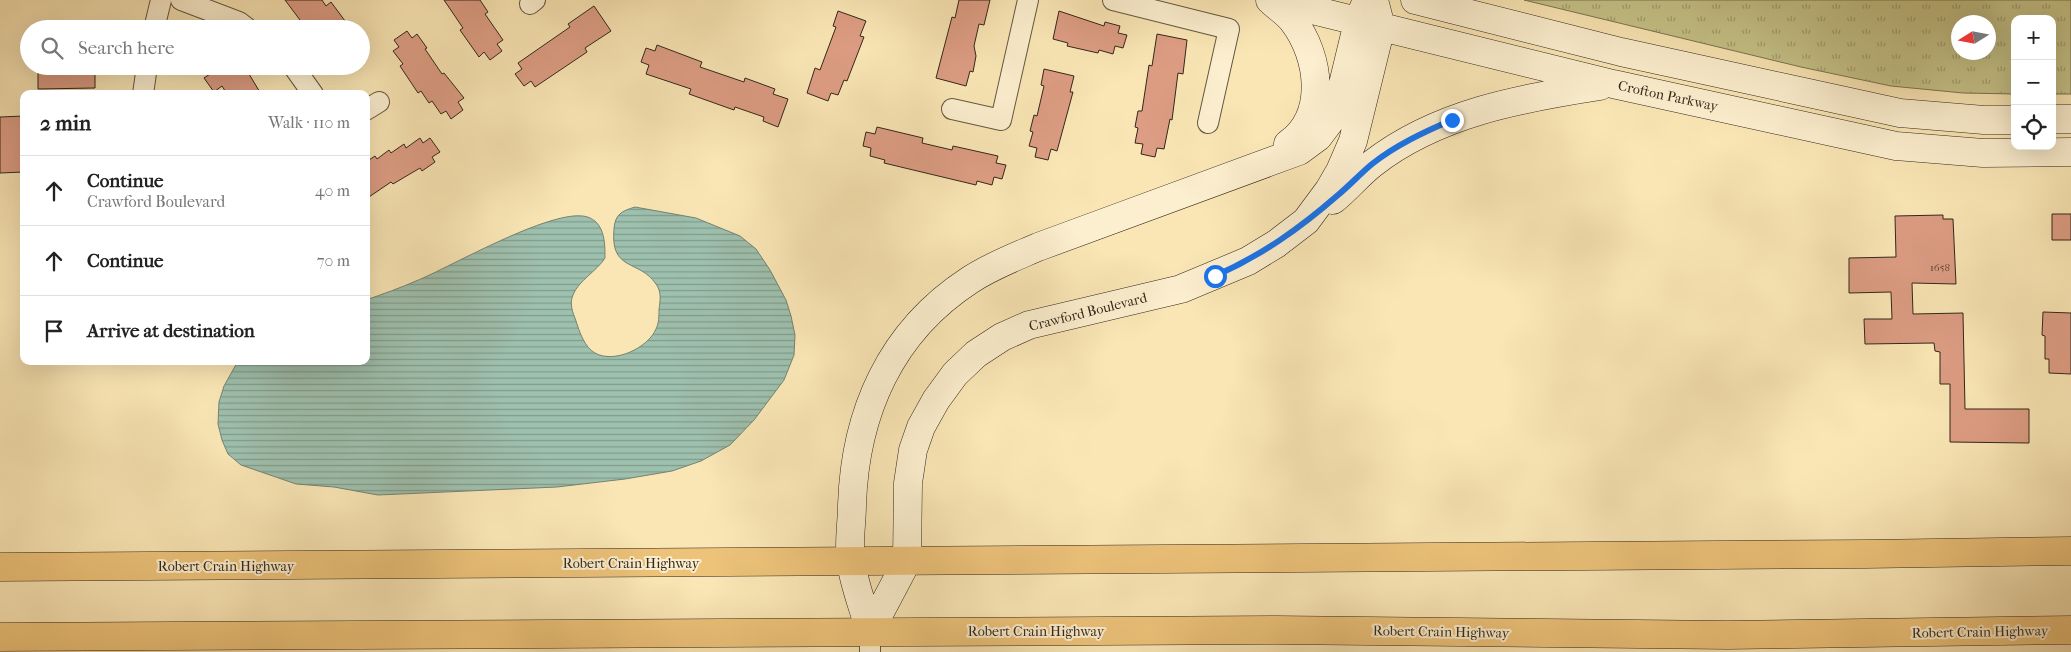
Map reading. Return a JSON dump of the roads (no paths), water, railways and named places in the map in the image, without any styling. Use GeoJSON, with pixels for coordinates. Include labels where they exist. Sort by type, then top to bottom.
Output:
{"type":"FeatureCollection","features":[{"type":"Feature","properties":{"kind":"highway","name":"Robert Crain Highway"},"geometry":{"type":"LineString","coordinates":[[0,567],[2071,551]]}},
{"type":"Feature","properties":{"kind":"highway","name":"Robert Crain Highway"},"geometry":{"type":"LineString","coordinates":[[0,637],[870,642],[1278,630],[1728,635],[2071,630]]}},
{"type":"Feature","properties":{"kind":"highway"},"geometry":{"type":"LineString","coordinates":[[1869,652],[2035,631]]}},
{"type":"Feature","properties":{"kind":"highway"},"geometry":{"type":"LineString","coordinates":[[1468,632],[1632,652]]}},
{"type":"Feature","properties":{"kind":"street"},"geometry":{"type":"LineString","coordinates":[[156,20],[161,0]]}},
{"type":"Feature","properties":{"kind":"street"},"geometry":{"type":"LineString","coordinates":[[181,0],[234,20]]}},
{"type":"Feature","properties":{"kind":"street"},"geometry":{"type":"LineString","coordinates":[[952,109],[1001,120],[1028,0]]}},
{"type":"Feature","properties":{"kind":"street"},"geometry":{"type":"LineString","coordinates":[[1113,0],[1229,29],[1208,123]]}},
{"type":"Feature","properties":{"kind":"street"},"geometry":{"type":"LineString","coordinates":[[1254,167],[1291,142],[1305,126],[1312,112],[1316,88],[1315,70],[1310,51],[1301,33],[1292,20],[1271,0]]}},
{"type":"Feature","properties":{"kind":"street","name":"Crofton Parkway"},"geometry":{"type":"LineString","coordinates":[[1271,0],[1369,16],[1613,84],[1896,146],[1983,153],[2071,152]]}},
{"type":"Feature","properties":{"kind":"street","name":"Crawford Boulevard"},"geometry":{"type":"LineString","coordinates":[[870,642],[850,561],[853,482],[859,437],[871,400],[890,361],[912,330],[939,303],[970,280],[1002,262],[1299,151],[1318,137],[1330,121],[1338,105],[1374,0]]}},
{"type":"Feature","properties":{"kind":"street"},"geometry":{"type":"LineString","coordinates":[[1415,0],[1620,52],[1900,113],[1984,120],[2011,120]]}},
{"type":"Feature","properties":{"kind":"street","name":"Crawford Boulevard"},"geometry":{"type":"LineString","coordinates":[[870,642],[907,561],[908,483],[913,450],[921,427],[936,400],[955,374],[976,354],[1002,337],[1030,325],[1181,289],[1248,261],[1276,244],[1306,221],[1329,190],[1340,171],[1353,141],[1369,16]]}},
{"type":"Feature","properties":{"kind":"street"},"geometry":{"type":"LineString","coordinates":[[144,90],[146,75]]}},
{"type":"Feature","properties":{"kind":"street"},"geometry":{"type":"LineString","coordinates":[[300,75],[311,90]]}},
{"type":"Feature","properties":{"kind":"street"},"geometry":{"type":"LineString","coordinates":[[1306,221],[1373,164],[1431,129],[1484,110],[1561,92],[1613,84]]}},
{"type":"Feature","properties":{"kind":"street"},"geometry":{"type":"LineString","coordinates":[[2056,119],[2071,119]]}}]}
